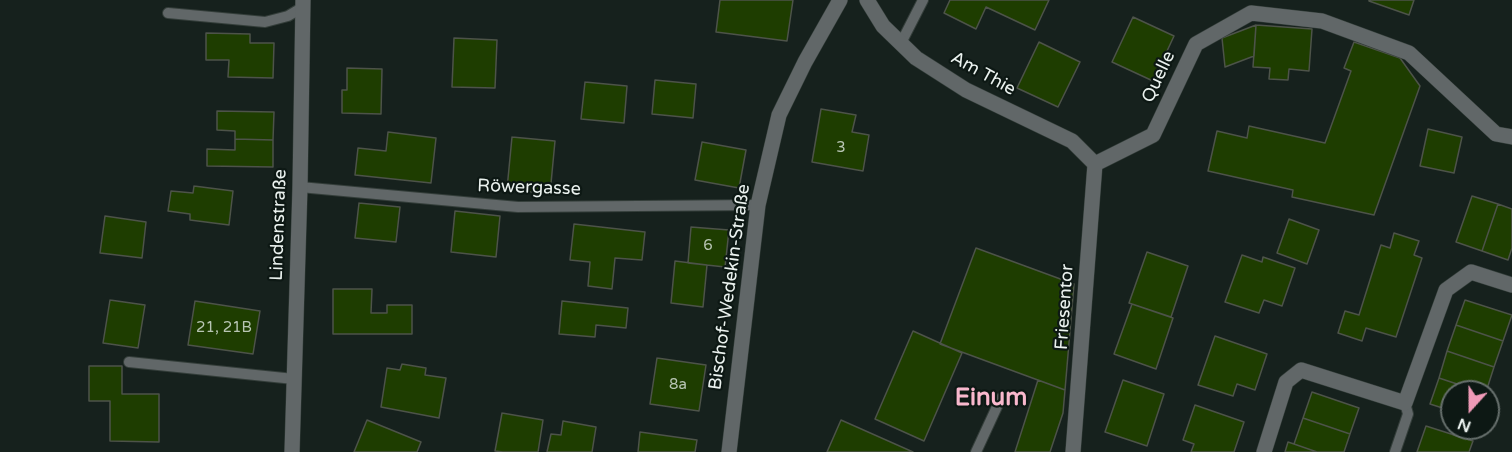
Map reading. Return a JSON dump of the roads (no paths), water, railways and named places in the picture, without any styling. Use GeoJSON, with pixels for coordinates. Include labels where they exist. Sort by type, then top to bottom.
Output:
{"type":"FeatureCollection","features":[{"type":"Feature","properties":{"kind":"street","name":"Bischof-Wedekin-Straße"},"geometry":{"type":"LineString","coordinates":[[729,452],[758,205],[779,115],[804,62],[840,0]]}},
{"type":"Feature","properties":{"kind":"street","name":"Am Thie"},"geometry":{"type":"LineString","coordinates":[[867,0],[883,26],[916,58],[966,90],[1072,141],[1095,164]]}},
{"type":"Feature","properties":{"kind":"street","name":"Lindenstraße"},"geometry":{"type":"LineString","coordinates":[[292,452],[303,4]]}},
{"type":"Feature","properties":{"kind":"street","name":"Quelle"},"geometry":{"type":"LineString","coordinates":[[1095,164],[1153,135],[1196,44],[1251,14],[1322,21],[1409,53],[1496,134],[1512,137]]}},
{"type":"Feature","properties":{"kind":"street","name":"Friesentor"},"geometry":{"type":"LineString","coordinates":[[1073,452],[1095,164]]}},
{"type":"Feature","properties":{"kind":"street"},"geometry":{"type":"LineString","coordinates":[[1264,452],[1286,382],[1302,370],[1405,403],[1446,290],[1471,272],[1512,285]]}},
{"type":"Feature","properties":{"kind":"lane"},"geometry":{"type":"LineString","coordinates":[[901,43],[923,0]]}},
{"type":"Feature","properties":{"kind":"lane"},"geometry":{"type":"LineString","coordinates":[[168,13],[265,22],[288,16],[303,4]]}},
{"type":"Feature","properties":{"kind":"lane","name":"Röwergasse"},"geometry":{"type":"LineString","coordinates":[[300,187],[518,207],[758,205]]}},
{"type":"Feature","properties":{"kind":"lane"},"geometry":{"type":"LineString","coordinates":[[129,362],[294,379]]}},
{"type":"Feature","properties":{"kind":"lane"},"geometry":{"type":"LineString","coordinates":[[976,452],[1001,398]]}},
{"type":"Feature","properties":{"kind":"lane"},"geometry":{"type":"LineString","coordinates":[[1395,452],[1408,414],[1405,403]]}},
{"type":"Feature","properties":{"kind":"district","name":"Einum"},"geometry":{"type":"Point","coordinates":[991,399]}}]}
